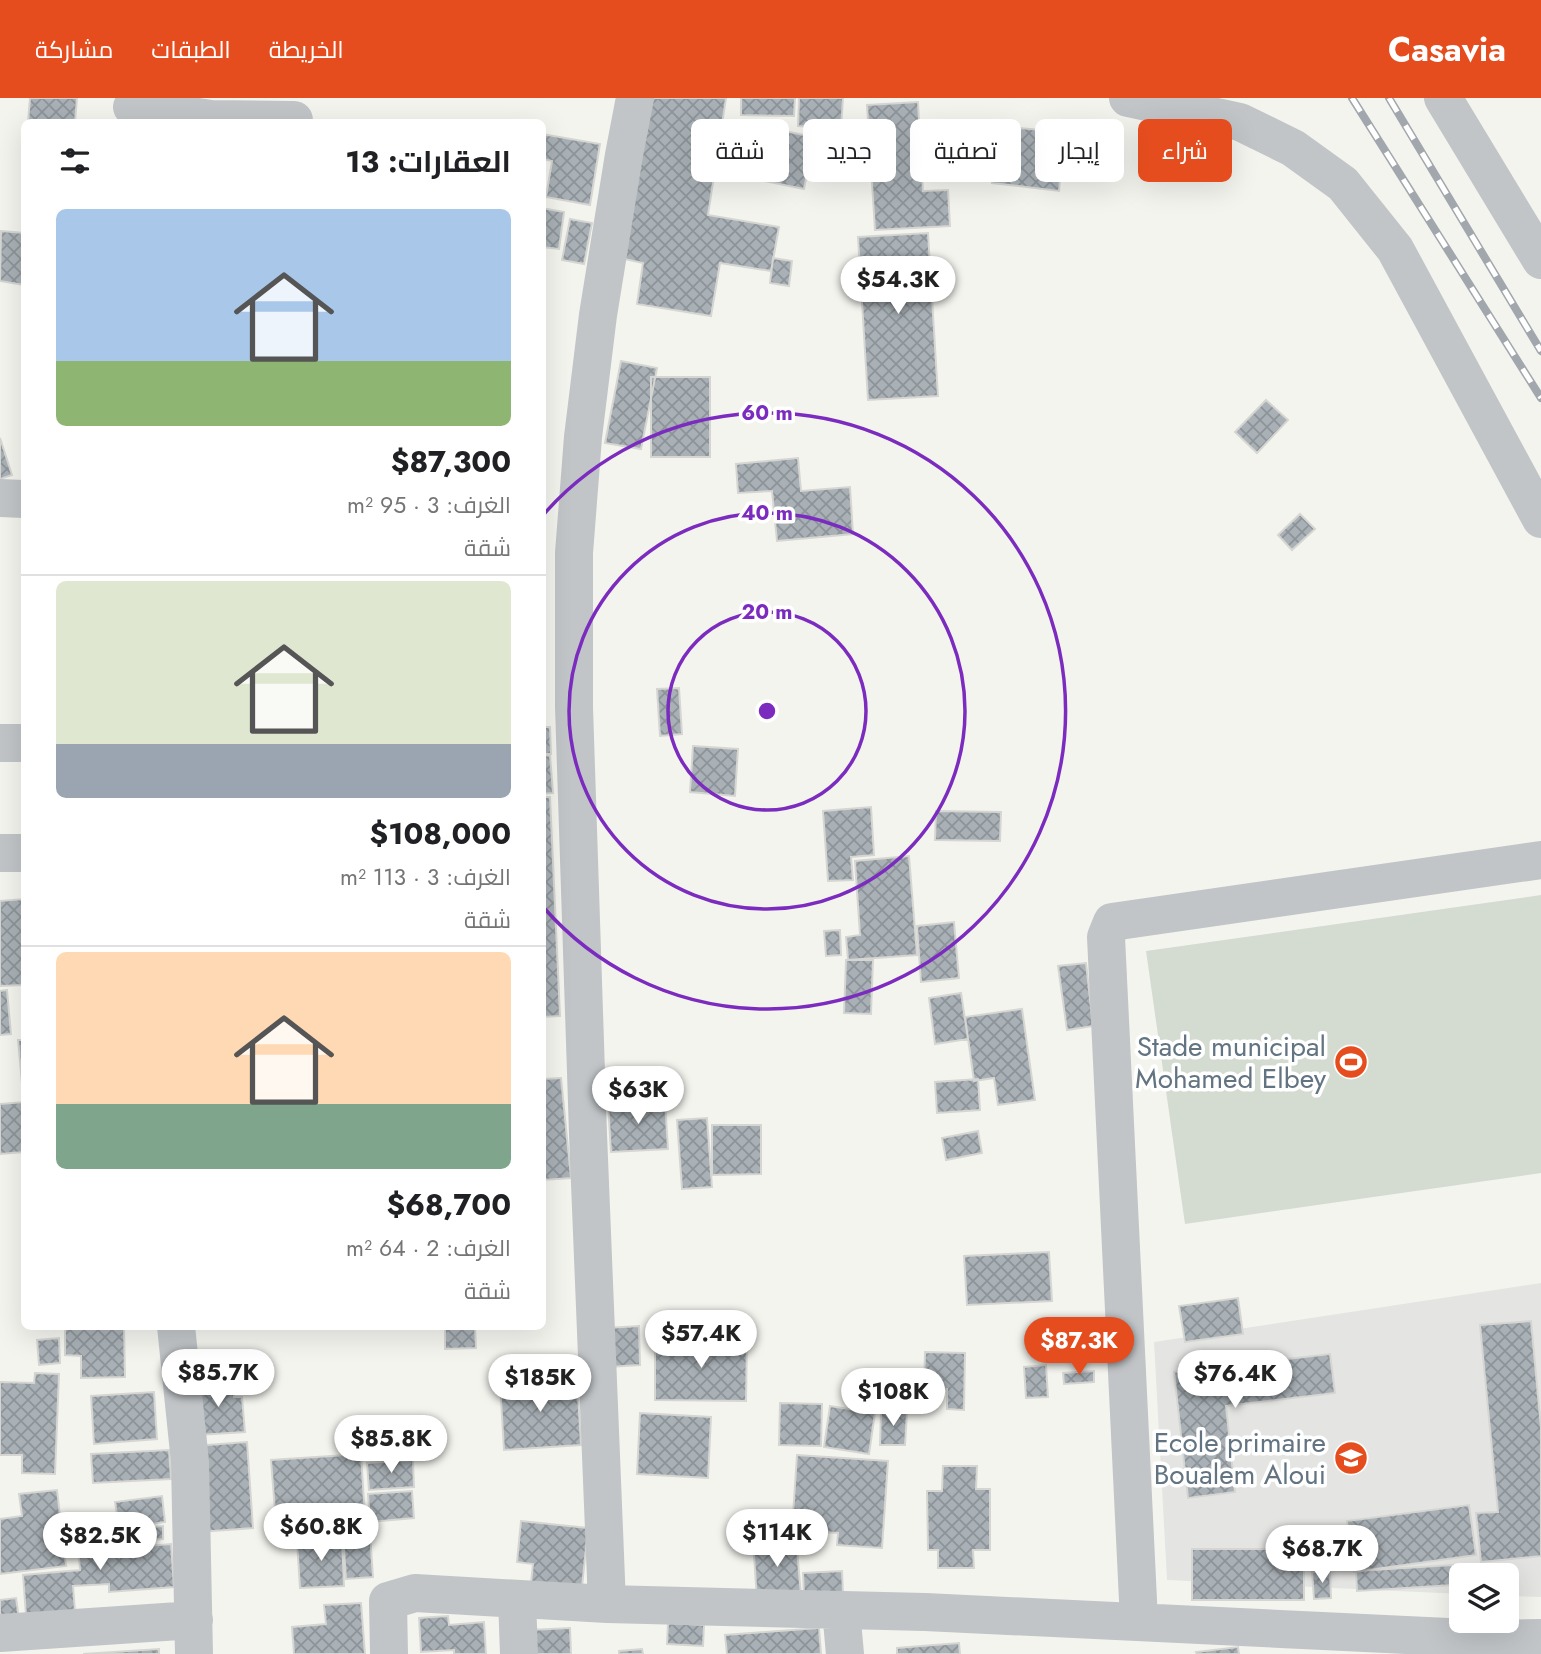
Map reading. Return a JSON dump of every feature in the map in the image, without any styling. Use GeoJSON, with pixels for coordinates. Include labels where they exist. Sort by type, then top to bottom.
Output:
{"type":"FeatureCollection","features":[{"type":"Feature","properties":{"kind":"street"},"geometry":{"type":"LineString","coordinates":[[607,1604],[587,1134],[574,707],[574,553],[583,438],[598,315],[635,98]]}},
{"type":"Feature","properties":{"kind":"street"},"geometry":{"type":"LineString","coordinates":[[1128,98],[1240,122],[1293,148],[1343,184],[1395,249],[1541,519]]}},
{"type":"Feature","properties":{"kind":"street"},"geometry":{"type":"LineString","coordinates":[[1443,98],[1541,260]]}},
{"type":"Feature","properties":{"kind":"street"},"geometry":{"type":"LineString","coordinates":[[132,107],[200,119]]}},
{"type":"Feature","properties":{"kind":"street"},"geometry":{"type":"LineString","coordinates":[[232,119],[294,113]]}},
{"type":"Feature","properties":{"kind":"street"},"geometry":{"type":"LineString","coordinates":[[0,498],[21,499]]}},
{"type":"Feature","properties":{"kind":"street"},"geometry":{"type":"LineString","coordinates":[[0,743],[21,743]]}},
{"type":"Feature","properties":{"kind":"street"},"geometry":{"type":"LineString","coordinates":[[0,853],[21,853]]}},
{"type":"Feature","properties":{"kind":"street"},"geometry":{"type":"LineString","coordinates":[[1139,1621],[1106,937],[1112,922],[1541,860]]}},
{"type":"Feature","properties":{"kind":"street"},"geometry":{"type":"LineString","coordinates":[[0,1633],[194,1637],[190,1462],[176,1330]]}},
{"type":"Feature","properties":{"kind":"street"},"geometry":{"type":"LineString","coordinates":[[389,1654],[388,1601],[415,1593],[607,1604],[1139,1621],[1264,1641],[1491,1646],[1541,1638]]}},
{"type":"Feature","properties":{"kind":"street"},"geometry":{"type":"LineString","coordinates":[[517,1598],[519,1654]]}},
{"type":"Feature","properties":{"kind":"street"},"geometry":{"type":"LineString","coordinates":[[841,1610],[845,1654]]}},
{"type":"Feature","properties":{"kind":"shaded area","name":"Stade municipal Mohamed Elbey"},"geometry":{"type":"Polygon","coordinates":[[[1541,895],[1541,1173],[1185,1224],[1146,951],[1541,895]]]}},
{"type":"Feature","properties":{"kind":"shaded area","name":"Ecole primaire Boualem Aloui"},"geometry":{"type":"Polygon","coordinates":[[[1541,1283],[1541,1597],[1519,1596],[1519,1563],[1449,1563],[1449,1593],[1167,1580],[1154,1342],[1541,1283]]]}},
{"type":"Feature","properties":{"kind":"building"},"geometry":{"type":"Polygon","coordinates":[[[30,98],[77,98],[75,119],[28,119],[30,98]]]}},
{"type":"Feature","properties":{"kind":"building"},"geometry":{"type":"Polygon","coordinates":[[[645,98],[726,98],[723,119],[691,119],[691,182],[713,182],[708,215],[779,227],[771,271],[720,263],[711,316],[637,304],[643,263],[620,258],[645,98]]]}},
{"type":"Feature","properties":{"kind":"building"},"geometry":{"type":"Polygon","coordinates":[[[741,98],[795,98],[794,116],[741,115],[741,98]]]}},
{"type":"Feature","properties":{"kind":"building"},"geometry":{"type":"Polygon","coordinates":[[[799,98],[843,98],[842,119],[803,119],[803,126],[798,126],[799,98]]]}},
{"type":"Feature","properties":{"kind":"building"},"geometry":{"type":"Polygon","coordinates":[[[918,102],[919,119],[910,119],[910,182],[922,182],[923,191],[948,190],[950,226],[875,230],[872,182],[896,182],[896,119],[868,119],[867,105],[918,102]]]}},
{"type":"Feature","properties":{"kind":"building"},"geometry":{"type":"Polygon","coordinates":[[[1021,128],[1035,129],[1035,182],[1060,182],[1059,191],[992,183],[1021,182],[1021,128]]]}},
{"type":"Feature","properties":{"kind":"building"},"geometry":{"type":"Polygon","coordinates":[[[789,132],[803,135],[804,189],[769,182],[789,182],[789,132]]]}},
{"type":"Feature","properties":{"kind":"building"},"geometry":{"type":"Polygon","coordinates":[[[546,135],[600,144],[590,205],[546,197],[552,161],[546,160],[546,135]]]}},
{"type":"Feature","properties":{"kind":"building"},"geometry":{"type":"Polygon","coordinates":[[[546,209],[564,212],[559,249],[546,247],[546,209]]]}},
{"type":"Feature","properties":{"kind":"building"},"geometry":{"type":"Polygon","coordinates":[[[570,219],[592,223],[584,264],[562,260],[570,219]]]}},
{"type":"Feature","properties":{"kind":"building"},"geometry":{"type":"Polygon","coordinates":[[[1,231],[21,233],[21,284],[0,281],[1,231]]]}},
{"type":"Feature","properties":{"kind":"building"},"geometry":{"type":"Polygon","coordinates":[[[928,233],[938,396],[868,400],[858,237],[928,233]]]}},
{"type":"Feature","properties":{"kind":"building"},"geometry":{"type":"Polygon","coordinates":[[[773,258],[792,261],[789,286],[770,283],[773,258]]]}},
{"type":"Feature","properties":{"kind":"building"},"geometry":{"type":"Polygon","coordinates":[[[621,361],[657,368],[641,449],[605,443],[621,361]]]}},
{"type":"Feature","properties":{"kind":"building"},"geometry":{"type":"Polygon","coordinates":[[[651,377],[710,377],[710,457],[651,457],[651,377]]]}},
{"type":"Feature","properties":{"kind":"building"},"geometry":{"type":"Polygon","coordinates":[[[1266,400],[1288,420],[1257,453],[1235,432],[1266,400]]]}},
{"type":"Feature","properties":{"kind":"building"},"geometry":{"type":"Polygon","coordinates":[[[0,438],[12,475],[0,479],[0,438]]]}},
{"type":"Feature","properties":{"kind":"building"},"geometry":{"type":"Polygon","coordinates":[[[798,458],[801,491],[850,487],[853,534],[777,541],[772,491],[738,493],[736,464],[798,458]]]}},
{"type":"Feature","properties":{"kind":"building"},"geometry":{"type":"Polygon","coordinates":[[[1300,514],[1315,529],[1292,550],[1278,535],[1300,514]]]}},
{"type":"Feature","properties":{"kind":"building"},"geometry":{"type":"Polygon","coordinates":[[[679,688],[682,734],[660,736],[657,689],[679,688]]]}},
{"type":"Feature","properties":{"kind":"building"},"geometry":{"type":"Polygon","coordinates":[[[546,727],[550,727],[551,754],[546,754],[546,727]]]}},
{"type":"Feature","properties":{"kind":"building"},"geometry":{"type":"Polygon","coordinates":[[[693,746],[738,749],[735,796],[690,792],[693,746]]]}},
{"type":"Feature","properties":{"kind":"building"},"geometry":{"type":"Polygon","coordinates":[[[550,755],[553,793],[546,794],[546,756],[550,755]]]}},
{"type":"Feature","properties":{"kind":"building"},"geometry":{"type":"Polygon","coordinates":[[[546,797],[550,797],[560,1016],[546,1017],[546,797]]]}},
{"type":"Feature","properties":{"kind":"building"},"geometry":{"type":"Polygon","coordinates":[[[871,807],[874,855],[851,857],[853,880],[828,881],[823,811],[871,807]]]}},
{"type":"Feature","properties":{"kind":"building"},"geometry":{"type":"Polygon","coordinates":[[[936,811],[1001,812],[1000,841],[935,840],[936,811]]]}},
{"type":"Feature","properties":{"kind":"building"},"geometry":{"type":"Polygon","coordinates":[[[909,856],[917,955],[848,960],[846,937],[860,935],[855,861],[909,856]]]}},
{"type":"Feature","properties":{"kind":"building"},"geometry":{"type":"Polygon","coordinates":[[[21,899],[21,985],[0,986],[0,901],[21,899]]]}},
{"type":"Feature","properties":{"kind":"building"},"geometry":{"type":"Polygon","coordinates":[[[954,922],[959,978],[921,982],[917,926],[954,922]]]}},
{"type":"Feature","properties":{"kind":"building"},"geometry":{"type":"Polygon","coordinates":[[[840,930],[841,955],[826,956],[824,931],[840,930]]]}},
{"type":"Feature","properties":{"kind":"building"},"geometry":{"type":"Polygon","coordinates":[[[846,960],[873,960],[871,1014],[844,1013],[846,960]]]}},
{"type":"Feature","properties":{"kind":"building"},"geometry":{"type":"Polygon","coordinates":[[[1086,963],[1093,1026],[1067,1030],[1058,966],[1086,963]]]}},
{"type":"Feature","properties":{"kind":"building"},"geometry":{"type":"Polygon","coordinates":[[[7,990],[11,1034],[0,1035],[0,991],[7,990]]]}},
{"type":"Feature","properties":{"kind":"building"},"geometry":{"type":"Polygon","coordinates":[[[961,993],[968,1039],[935,1044],[929,998],[961,993]]]}},
{"type":"Feature","properties":{"kind":"building"},"geometry":{"type":"Polygon","coordinates":[[[1022,1009],[1035,1100],[998,1105],[994,1078],[974,1081],[965,1017],[1022,1009]]]}},
{"type":"Feature","properties":{"kind":"building"},"geometry":{"type":"Polygon","coordinates":[[[18,1040],[21,1040],[21,1072],[18,1040]]]}},
{"type":"Feature","properties":{"kind":"building"},"geometry":{"type":"Polygon","coordinates":[[[561,1078],[571,1178],[546,1180],[546,1079],[561,1078]]]}},
{"type":"Feature","properties":{"kind":"building"},"geometry":{"type":"Polygon","coordinates":[[[978,1079],[980,1110],[937,1113],[935,1082],[978,1079]]]}},
{"type":"Feature","properties":{"kind":"building"},"geometry":{"type":"Polygon","coordinates":[[[665,1101],[668,1149],[611,1152],[608,1104],[665,1101]]]}},
{"type":"Feature","properties":{"kind":"building"},"geometry":{"type":"Polygon","coordinates":[[[21,1102],[21,1152],[0,1154],[0,1104],[21,1102]]]}},
{"type":"Feature","properties":{"kind":"building"},"geometry":{"type":"Polygon","coordinates":[[[707,1118],[712,1187],[682,1189],[677,1120],[707,1118]]]}},
{"type":"Feature","properties":{"kind":"building"},"geometry":{"type":"Polygon","coordinates":[[[712,1125],[761,1125],[761,1174],[712,1175],[712,1125]]]}},
{"type":"Feature","properties":{"kind":"building"},"geometry":{"type":"Polygon","coordinates":[[[978,1131],[982,1153],[946,1160],[942,1138],[978,1131]]]}},
{"type":"Feature","properties":{"kind":"building"},"geometry":{"type":"Polygon","coordinates":[[[1049,1252],[1052,1301],[967,1305],[964,1256],[1049,1252]]]}},
{"type":"Feature","properties":{"kind":"building"},"geometry":{"type":"Polygon","coordinates":[[[1238,1298],[1243,1334],[1185,1342],[1179,1306],[1238,1298]]]}},
{"type":"Feature","properties":{"kind":"building"},"geometry":{"type":"Polygon","coordinates":[[[1531,1321],[1541,1428],[1541,1556],[1481,1562],[1476,1513],[1498,1512],[1480,1325],[1531,1321]]]}},
{"type":"Feature","properties":{"kind":"building"},"geometry":{"type":"Polygon","coordinates":[[[639,1326],[640,1365],[608,1367],[607,1328],[639,1326]]]}},
{"type":"Feature","properties":{"kind":"building"},"geometry":{"type":"Polygon","coordinates":[[[65,1330],[124,1330],[125,1377],[81,1378],[81,1356],[65,1355],[65,1330]]]}},
{"type":"Feature","properties":{"kind":"building"},"geometry":{"type":"Polygon","coordinates":[[[445,1330],[475,1330],[476,1348],[445,1349],[445,1330]]]}},
{"type":"Feature","properties":{"kind":"building"},"geometry":{"type":"Polygon","coordinates":[[[59,1338],[60,1363],[39,1365],[37,1340],[59,1338]]]}},
{"type":"Feature","properties":{"kind":"building"},"geometry":{"type":"Polygon","coordinates":[[[655,1339],[747,1340],[746,1401],[655,1400],[655,1339]]]}},
{"type":"Feature","properties":{"kind":"building"},"geometry":{"type":"Polygon","coordinates":[[[925,1352],[965,1353],[964,1410],[947,1409],[947,1389],[924,1389],[925,1352]]]}},
{"type":"Feature","properties":{"kind":"building"},"geometry":{"type":"Polygon","coordinates":[[[1330,1354],[1335,1393],[1226,1406],[1235,1492],[1188,1498],[1174,1372],[1330,1354]]]}},
{"type":"Feature","properties":{"kind":"building"},"geometry":{"type":"Polygon","coordinates":[[[1046,1365],[1048,1397],[1026,1398],[1024,1367],[1046,1365]]]}},
{"type":"Feature","properties":{"kind":"building"},"geometry":{"type":"Polygon","coordinates":[[[1094,1371],[1094,1382],[1064,1384],[1063,1373],[1094,1371]]]}},
{"type":"Feature","properties":{"kind":"building"},"geometry":{"type":"Polygon","coordinates":[[[35,1373],[59,1374],[55,1474],[22,1473],[22,1455],[0,1455],[0,1382],[34,1383],[35,1373]]]}},
{"type":"Feature","properties":{"kind":"building"},"geometry":{"type":"Polygon","coordinates":[[[577,1378],[581,1445],[504,1450],[500,1383],[577,1378]]]}},
{"type":"Feature","properties":{"kind":"building"},"geometry":{"type":"Polygon","coordinates":[[[233,1381],[234,1397],[242,1397],[245,1432],[198,1435],[194,1383],[233,1381]]]}},
{"type":"Feature","properties":{"kind":"building"},"geometry":{"type":"Polygon","coordinates":[[[154,1392],[157,1439],[94,1444],[91,1396],[154,1392]]]}},
{"type":"Feature","properties":{"kind":"building"},"geometry":{"type":"Polygon","coordinates":[[[780,1403],[822,1404],[821,1446],[779,1445],[780,1403]]]}},
{"type":"Feature","properties":{"kind":"building"},"geometry":{"type":"Polygon","coordinates":[[[830,1406],[875,1413],[869,1454],[824,1447],[830,1406]]]}},
{"type":"Feature","properties":{"kind":"building"},"geometry":{"type":"Polygon","coordinates":[[[881,1411],[907,1412],[905,1445],[880,1445],[881,1411]]]}},
{"type":"Feature","properties":{"kind":"building"},"geometry":{"type":"Polygon","coordinates":[[[640,1413],[711,1417],[708,1478],[637,1474],[640,1413]]]}},
{"type":"Feature","properties":{"kind":"building"},"geometry":{"type":"Polygon","coordinates":[[[247,1442],[253,1528],[200,1532],[194,1446],[247,1442]]]}},
{"type":"Feature","properties":{"kind":"building"},"geometry":{"type":"Polygon","coordinates":[[[169,1450],[171,1479],[93,1483],[91,1454],[169,1450]]]}},
{"type":"Feature","properties":{"kind":"building"},"geometry":{"type":"Polygon","coordinates":[[[361,1454],[365,1518],[276,1524],[271,1460],[361,1454]]]}},
{"type":"Feature","properties":{"kind":"building"},"geometry":{"type":"Polygon","coordinates":[[[797,1455],[888,1461],[882,1548],[837,1545],[838,1533],[792,1530],[797,1455]]]}},
{"type":"Feature","properties":{"kind":"building"},"geometry":{"type":"Polygon","coordinates":[[[413,1460],[414,1487],[369,1490],[367,1463],[413,1460]]]}},
{"type":"Feature","properties":{"kind":"building"},"geometry":{"type":"Polygon","coordinates":[[[943,1466],[977,1466],[976,1489],[990,1489],[990,1550],[973,1550],[974,1568],[938,1568],[938,1550],[928,1550],[927,1491],[942,1491],[943,1466]]]}},
{"type":"Feature","properties":{"kind":"building"},"geometry":{"type":"Polygon","coordinates":[[[57,1490],[66,1566],[0,1574],[0,1519],[22,1516],[19,1494],[57,1490]]]}},
{"type":"Feature","properties":{"kind":"building"},"geometry":{"type":"Polygon","coordinates":[[[412,1491],[414,1518],[370,1522],[368,1494],[412,1491]]]}},
{"type":"Feature","properties":{"kind":"building"},"geometry":{"type":"Polygon","coordinates":[[[162,1496],[165,1522],[119,1529],[115,1502],[162,1496]]]}},
{"type":"Feature","properties":{"kind":"building"},"geometry":{"type":"Polygon","coordinates":[[[1469,1505],[1476,1555],[1354,1572],[1347,1521],[1469,1505]]]}},
{"type":"Feature","properties":{"kind":"building"},"geometry":{"type":"Polygon","coordinates":[[[521,1521],[588,1528],[581,1597],[530,1592],[533,1564],[517,1562],[521,1521]]]}},
{"type":"Feature","properties":{"kind":"building"},"geometry":{"type":"Polygon","coordinates":[[[163,1526],[163,1539],[129,1541],[127,1529],[163,1526]]]}},
{"type":"Feature","properties":{"kind":"building"},"geometry":{"type":"Polygon","coordinates":[[[121,1527],[123,1548],[171,1544],[174,1587],[109,1592],[109,1584],[73,1586],[75,1611],[26,1615],[23,1575],[80,1570],[77,1531],[121,1527]]]}},
{"type":"Feature","properties":{"kind":"building"},"geometry":{"type":"Polygon","coordinates":[[[370,1533],[373,1577],[346,1579],[343,1535],[370,1533]]]}},
{"type":"Feature","properties":{"kind":"building"},"geometry":{"type":"Polygon","coordinates":[[[796,1537],[801,1596],[757,1600],[753,1541],[796,1537]]]}},
{"type":"Feature","properties":{"kind":"building"},"geometry":{"type":"Polygon","coordinates":[[[342,1538],[344,1586],[300,1588],[297,1541],[342,1538]]]}},
{"type":"Feature","properties":{"kind":"building"},"geometry":{"type":"Polygon","coordinates":[[[1192,1549],[1304,1549],[1304,1600],[1192,1600],[1192,1549]]]}},
{"type":"Feature","properties":{"kind":"building"},"geometry":{"type":"Polygon","coordinates":[[[1449,1565],[1449,1585],[1357,1591],[1356,1571],[1449,1565]]]}},
{"type":"Feature","properties":{"kind":"building"},"geometry":{"type":"Polygon","coordinates":[[[842,1571],[843,1593],[804,1596],[803,1573],[842,1571]]]}},
{"type":"Feature","properties":{"kind":"building"},"geometry":{"type":"Polygon","coordinates":[[[1330,1571],[1331,1598],[1314,1599],[1312,1572],[1330,1571]]]}},
{"type":"Feature","properties":{"kind":"building"},"geometry":{"type":"Polygon","coordinates":[[[16,1598],[19,1618],[0,1621],[0,1600],[16,1598]]]}},
{"type":"Feature","properties":{"kind":"building"},"geometry":{"type":"Polygon","coordinates":[[[361,1603],[365,1654],[294,1654],[292,1627],[326,1624],[324,1605],[361,1603]]]}},
{"type":"Feature","properties":{"kind":"building"},"geometry":{"type":"Polygon","coordinates":[[[448,1616],[449,1625],[484,1622],[486,1654],[454,1654],[454,1650],[421,1652],[419,1618],[448,1616]]]}},
{"type":"Feature","properties":{"kind":"building"},"geometry":{"type":"Polygon","coordinates":[[[668,1623],[704,1625],[703,1646],[667,1644],[668,1623]]]}},
{"type":"Feature","properties":{"kind":"building"},"geometry":{"type":"Polygon","coordinates":[[[570,1628],[571,1654],[531,1654],[530,1630],[570,1628]]]}},
{"type":"Feature","properties":{"kind":"building"},"geometry":{"type":"Polygon","coordinates":[[[819,1628],[821,1654],[727,1654],[725,1635],[819,1628]]]}},
{"type":"Feature","properties":{"kind":"building"},"geometry":{"type":"Polygon","coordinates":[[[959,1643],[960,1654],[897,1654],[897,1648],[959,1643]]]}},
{"type":"Feature","properties":{"kind":"building"},"geometry":{"type":"Polygon","coordinates":[[[1238,1647],[1239,1654],[1196,1652],[1238,1647]]]}},
{"type":"Feature","properties":{"kind":"building"},"geometry":{"type":"Polygon","coordinates":[[[159,1649],[159,1654],[83,1654],[159,1649]]]}},
{"type":"Feature","properties":{"kind":"building"},"geometry":{"type":"Polygon","coordinates":[[[642,1649],[643,1654],[619,1654],[619,1651],[642,1649]]]}},
{"type":"Feature","properties":{"kind":"railway"},"geometry":{"type":"LineString","coordinates":[[1352,98],[1541,398]]}},
{"type":"Feature","properties":{"kind":"railway"},"geometry":{"type":"LineString","coordinates":[[1389,98],[1541,351]]}},
{"type":"Feature","properties":{"kind":"place","name":"Stade municipal Mohamed Elbey"},"geometry":{"type":"Point","coordinates":[1351,1062]}},
{"type":"Feature","properties":{"kind":"place","name":"Ecole primaire Boualem Aloui"},"geometry":{"type":"Point","coordinates":[1351,1458]}}]}
